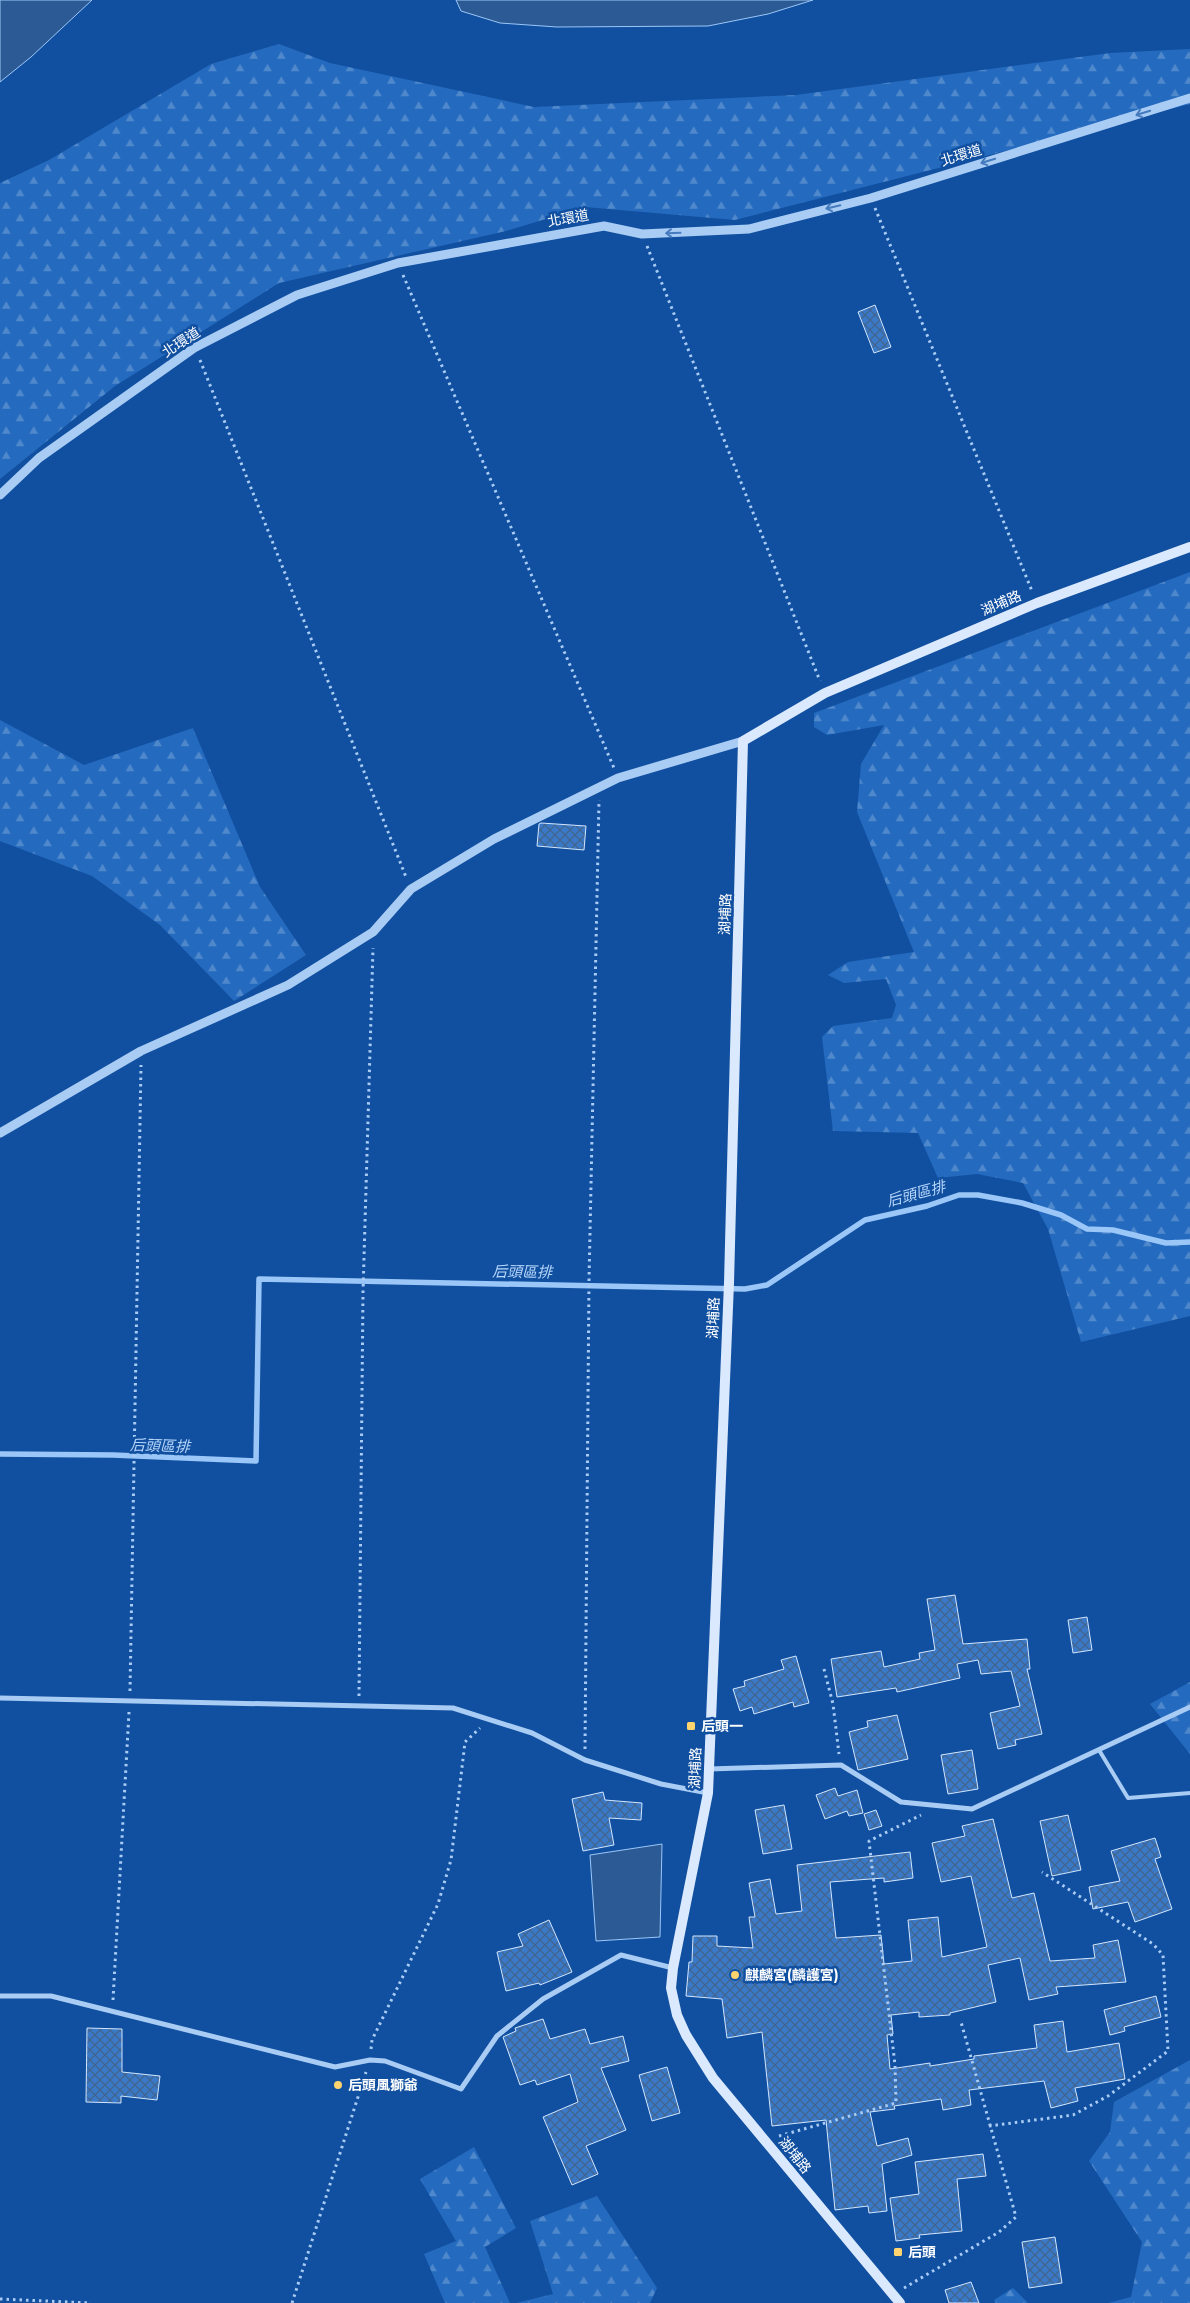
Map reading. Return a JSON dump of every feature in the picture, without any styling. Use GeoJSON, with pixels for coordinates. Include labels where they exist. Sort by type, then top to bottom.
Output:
{"type":"FeatureCollection","features":[{"type":"Feature","properties":{"kind":"main road","name":"湖埔路"},"geometry":{"type":"LineString","coordinates":[[900,2303],[713,2078],[686,2035],[677,2015],[671,1988],[673,1968],[708,1793],[729,1283],[743,741],[825,693],[1037,603],[1190,547]]}},
{"type":"Feature","properties":{"kind":"street","name":"北環道"},"geometry":{"type":"LineString","coordinates":[[0,495],[39,458],[194,348],[297,294],[398,263],[604,226],[642,234],[750,228],[871,198],[1190,98]]}},
{"type":"Feature","properties":{"kind":"street"},"geometry":{"type":"LineString","coordinates":[[0,1134],[141,1051],[288,985],[373,932],[411,889],[494,839],[618,778],[743,741]]}},
{"type":"Feature","properties":{"kind":"street"},"geometry":{"type":"LineString","coordinates":[[0,1698],[358,1704],[453,1708],[488,1721],[532,1733],[585,1760],[661,1784],[708,1793]]}},
{"type":"Feature","properties":{"kind":"street"},"geometry":{"type":"LineString","coordinates":[[709,1769],[841,1765],[901,1802],[972,1809],[1190,1707]]}},
{"type":"Feature","properties":{"kind":"street"},"geometry":{"type":"LineString","coordinates":[[0,1996],[51,1996],[335,2067],[370,2060],[385,2061],[461,2088],[497,2036],[543,1998],[621,1954],[673,1968]]}},
{"type":"Feature","properties":{"kind":"lane"},"geometry":{"type":"LineString","coordinates":[[1099,1750],[1128,1798],[1190,1793]]}},
{"type":"Feature","properties":{"kind":"path"},"geometry":{"type":"LineString","coordinates":[[871,198],[1037,603]]}},
{"type":"Feature","properties":{"kind":"path"},"geometry":{"type":"LineString","coordinates":[[642,234],[825,693]]}},
{"type":"Feature","properties":{"kind":"path"},"geometry":{"type":"LineString","coordinates":[[398,263],[618,778]]}},
{"type":"Feature","properties":{"kind":"path"},"geometry":{"type":"LineString","coordinates":[[194,348],[411,889]]}},
{"type":"Feature","properties":{"kind":"path"},"geometry":{"type":"LineString","coordinates":[[585,1760],[589,1281],[600,788]]}},
{"type":"Feature","properties":{"kind":"path"},"geometry":{"type":"LineString","coordinates":[[358,1704],[363,1292],[373,932]]}},
{"type":"Feature","properties":{"kind":"path"},"geometry":{"type":"LineString","coordinates":[[112,2012],[130,1701],[141,1051]]}},
{"type":"Feature","properties":{"kind":"path"},"geometry":{"type":"LineString","coordinates":[[824,1669],[833,1704],[841,1765]]}},
{"type":"Feature","properties":{"kind":"path"},"geometry":{"type":"LineString","coordinates":[[292,2303],[370,2060],[372,2040],[438,1904],[451,1860],[465,1742],[488,1721]]}},
{"type":"Feature","properties":{"kind":"path"},"geometry":{"type":"LineString","coordinates":[[766,2140],[896,2104],[895,2065],[869,1841],[939,1806]]}},
{"type":"Feature","properties":{"kind":"path"},"geometry":{"type":"LineString","coordinates":[[989,2126],[1073,2115],[1108,2096],[1168,2051],[1162,1955],[1152,1944],[1042,1872]]}},
{"type":"Feature","properties":{"kind":"path"},"geometry":{"type":"LineString","coordinates":[[892,2294],[999,2232],[1016,2217],[961,2022]]}},
{"type":"Feature","properties":{"kind":"path"},"geometry":{"type":"LineString","coordinates":[[0,2299],[91,2303]]}},
{"type":"Feature","properties":{"kind":"green space"},"geometry":{"type":"Polygon","coordinates":[[[279,44],[330,63],[534,107],[796,95],[1110,53],[1190,49],[1190,104],[735,220],[585,207],[506,231],[279,283],[115,386],[0,479],[0,183],[49,160],[211,64],[279,44]]]}},
{"type":"Feature","properties":{"kind":"green space"},"geometry":{"type":"Polygon","coordinates":[[[1190,572],[1190,1316],[1081,1342],[1048,1229],[1023,1183],[977,1174],[938,1178],[918,1133],[833,1131],[822,1037],[833,1026],[892,1018],[896,1005],[886,979],[844,983],[828,975],[848,962],[914,952],[857,812],[861,764],[884,725],[827,735],[814,727],[814,713],[1190,572]]]}},
{"type":"Feature","properties":{"kind":"green space"},"geometry":{"type":"Polygon","coordinates":[[[0,720],[84,765],[193,728],[260,887],[306,955],[234,1001],[160,925],[92,876],[0,841],[0,720]]]}},
{"type":"Feature","properties":{"kind":"green space"},"geometry":{"type":"Polygon","coordinates":[[[1190,1682],[1190,1754],[1150,1704],[1190,1682]]]}},
{"type":"Feature","properties":{"kind":"green space"},"geometry":{"type":"Polygon","coordinates":[[[1190,2060],[1190,2303],[1108,2303],[1131,2297],[1142,2242],[1089,2161],[1110,2132],[1114,2102],[1190,2060]]]}},
{"type":"Feature","properties":{"kind":"green space"},"geometry":{"type":"Polygon","coordinates":[[[474,2147],[516,2228],[485,2247],[510,2303],[445,2303],[424,2254],[456,2241],[420,2179],[474,2147]]]}},
{"type":"Feature","properties":{"kind":"green space"},"geometry":{"type":"Polygon","coordinates":[[[597,2196],[657,2288],[650,2303],[516,2303],[553,2294],[530,2221],[597,2196]]]}},
{"type":"Feature","properties":{"kind":"green space"},"geometry":{"type":"Polygon","coordinates":[[[1013,2288],[1028,2303],[995,2303],[994,2300],[1013,2288]]]}},
{"type":"Feature","properties":{"kind":"shaded area"},"geometry":{"type":"Polygon","coordinates":[[[0,0],[92,0],[31,57],[0,82],[0,0]]]}},
{"type":"Feature","properties":{"kind":"shaded area"},"geometry":{"type":"Polygon","coordinates":[[[456,0],[813,0],[768,14],[708,26],[557,27],[500,23],[461,11],[456,0]]]}},
{"type":"Feature","properties":{"kind":"shaded area"},"geometry":{"type":"Polygon","coordinates":[[[662,1844],[660,1937],[596,1941],[590,1855],[662,1844]]]}},
{"type":"Feature","properties":{"kind":"building"},"geometry":{"type":"Polygon","coordinates":[[[875,305],[891,347],[874,353],[858,312],[875,305]]]}},
{"type":"Feature","properties":{"kind":"building"},"geometry":{"type":"Polygon","coordinates":[[[539,824],[586,826],[584,850],[537,846],[539,824]]]}},
{"type":"Feature","properties":{"kind":"building"},"geometry":{"type":"Polygon","coordinates":[[[955,1595],[963,1644],[1027,1639],[1030,1669],[1027,1669],[1042,1734],[1015,1740],[1016,1745],[998,1749],[990,1713],[1020,1706],[1011,1671],[981,1674],[978,1660],[957,1664],[960,1678],[897,1692],[896,1688],[837,1697],[831,1659],[881,1651],[884,1667],[920,1659],[919,1653],[935,1650],[927,1599],[955,1595]]]}},
{"type":"Feature","properties":{"kind":"building"},"geometry":{"type":"Polygon","coordinates":[[[1087,1617],[1092,1650],[1073,1653],[1068,1620],[1087,1617]]]}},
{"type":"Feature","properties":{"kind":"building"},"geometry":{"type":"Polygon","coordinates":[[[796,1656],[809,1703],[794,1707],[793,1702],[754,1714],[752,1707],[740,1711],[733,1689],[745,1686],[744,1681],[784,1669],[781,1660],[796,1656]]]}},
{"type":"Feature","properties":{"kind":"building"},"geometry":{"type":"Polygon","coordinates":[[[897,1715],[908,1759],[858,1770],[849,1732],[868,1727],[867,1721],[897,1715]]]}},
{"type":"Feature","properties":{"kind":"building"},"geometry":{"type":"Polygon","coordinates":[[[972,1750],[978,1789],[948,1794],[941,1755],[972,1750]]]}},
{"type":"Feature","properties":{"kind":"building"},"geometry":{"type":"Polygon","coordinates":[[[835,1788],[838,1796],[857,1790],[863,1813],[849,1816],[847,1811],[825,1819],[816,1795],[835,1788]]]}},
{"type":"Feature","properties":{"kind":"building"},"geometry":{"type":"Polygon","coordinates":[[[603,1792],[605,1800],[642,1803],[641,1820],[609,1818],[614,1845],[583,1851],[572,1799],[603,1792]]]}},
{"type":"Feature","properties":{"kind":"building"},"geometry":{"type":"Polygon","coordinates":[[[784,1805],[792,1849],[763,1854],[755,1810],[784,1805]]]}},
{"type":"Feature","properties":{"kind":"building"},"geometry":{"type":"Polygon","coordinates":[[[876,1810],[882,1826],[869,1830],[864,1814],[876,1810]]]}},
{"type":"Feature","properties":{"kind":"building"},"geometry":{"type":"Polygon","coordinates":[[[1068,1815],[1081,1870],[1052,1876],[1040,1821],[1068,1815]]]}},
{"type":"Feature","properties":{"kind":"building"},"geometry":{"type":"Polygon","coordinates":[[[993,1819],[1012,1898],[1034,1893],[1050,1961],[1095,1958],[1093,1945],[1118,1940],[1126,1982],[1056,1987],[1058,1994],[1029,2000],[1020,1958],[988,1965],[996,2002],[950,2013],[950,2015],[919,2017],[919,2012],[891,2015],[893,2034],[887,2035],[890,2069],[930,2063],[930,2066],[974,2059],[974,2056],[1037,2048],[1034,2025],[1063,2021],[1067,2052],[1119,2043],[1125,2079],[1075,2088],[1078,2101],[1051,2108],[1044,2081],[969,2090],[971,2105],[943,2110],[941,2099],[894,2106],[895,2109],[870,2112],[877,2146],[908,2138],[912,2155],[882,2164],[887,2211],[869,2213],[868,2206],[835,2210],[826,2120],[772,2126],[762,2032],[727,2038],[722,1999],[686,1996],[689,1962],[692,1962],[693,1936],[717,1936],[717,1946],[753,1948],[749,1917],[755,1917],[749,1883],[770,1879],[776,1914],[802,1911],[797,1865],[910,1852],[913,1878],[884,1882],[884,1878],[830,1882],[836,1938],[881,1935],[884,1964],[912,1961],[908,1920],[938,1917],[942,1957],[987,1947],[971,1876],[941,1882],[932,1843],[965,1836],[962,1826],[993,1819]]]}},
{"type":"Feature","properties":{"kind":"building"},"geometry":{"type":"Polygon","coordinates":[[[1155,1838],[1161,1857],[1155,1859],[1172,1909],[1135,1922],[1128,1902],[1093,1909],[1089,1887],[1120,1881],[1111,1851],[1155,1838]]]}},
{"type":"Feature","properties":{"kind":"building"},"geometry":{"type":"Polygon","coordinates":[[[549,1920],[572,1972],[540,1985],[539,1983],[506,1991],[497,1952],[523,1946],[518,1934],[549,1920]]]}},
{"type":"Feature","properties":{"kind":"building"},"geometry":{"type":"Polygon","coordinates":[[[1156,1996],[1161,2017],[1124,2027],[1125,2031],[1110,2035],[1104,2010],[1156,1996]]]}},
{"type":"Feature","properties":{"kind":"building"},"geometry":{"type":"Polygon","coordinates":[[[543,2019],[550,2039],[585,2029],[590,2044],[623,2036],[629,2061],[601,2068],[626,2130],[586,2146],[598,2174],[572,2185],[543,2117],[578,2102],[570,2074],[537,2085],[535,2080],[520,2085],[503,2037],[516,2031],[515,2028],[543,2019]]]}},
{"type":"Feature","properties":{"kind":"building"},"geometry":{"type":"Polygon","coordinates":[[[87,2028],[122,2029],[122,2072],[160,2076],[157,2100],[121,2096],[121,2103],[86,2102],[87,2028]]]}},
{"type":"Feature","properties":{"kind":"building"},"geometry":{"type":"Polygon","coordinates":[[[667,2067],[680,2113],[652,2121],[639,2075],[667,2067]]]}},
{"type":"Feature","properties":{"kind":"building"},"geometry":{"type":"Polygon","coordinates":[[[983,2154],[986,2176],[957,2179],[962,2231],[919,2235],[920,2238],[896,2241],[890,2198],[919,2194],[915,2162],[983,2154]]]}},
{"type":"Feature","properties":{"kind":"building"},"geometry":{"type":"Polygon","coordinates":[[[1055,2237],[1062,2283],[1029,2288],[1022,2242],[1055,2237]]]}},
{"type":"Feature","properties":{"kind":"building"},"geometry":{"type":"Polygon","coordinates":[[[971,2282],[979,2303],[949,2303],[945,2290],[971,2282]]]}},
{"type":"Feature","properties":{"kind":"waterway","name":"后頭區排"},"geometry":{"type":"LineString","coordinates":[[0,1454],[113,1455],[256,1461],[259,1279],[745,1289],[767,1285],[865,1220],[927,1206],[959,1195],[978,1195],[1022,1203],[1061,1215],[1087,1229],[1113,1230],[1166,1243],[1190,1242]]}},
{"type":"Feature","properties":{"kind":"place","name":"后頭一"},"geometry":{"type":"Point","coordinates":[691,1726]}},
{"type":"Feature","properties":{"kind":"place","name":"麒麟宮(麟護宮)"},"geometry":{"type":"Point","coordinates":[735,1975]}},
{"type":"Feature","properties":{"kind":"place","name":"后頭風獅爺"},"geometry":{"type":"Point","coordinates":[338,2085]}},
{"type":"Feature","properties":{"kind":"place","name":"后頭"},"geometry":{"type":"Point","coordinates":[898,2252]}}]}
